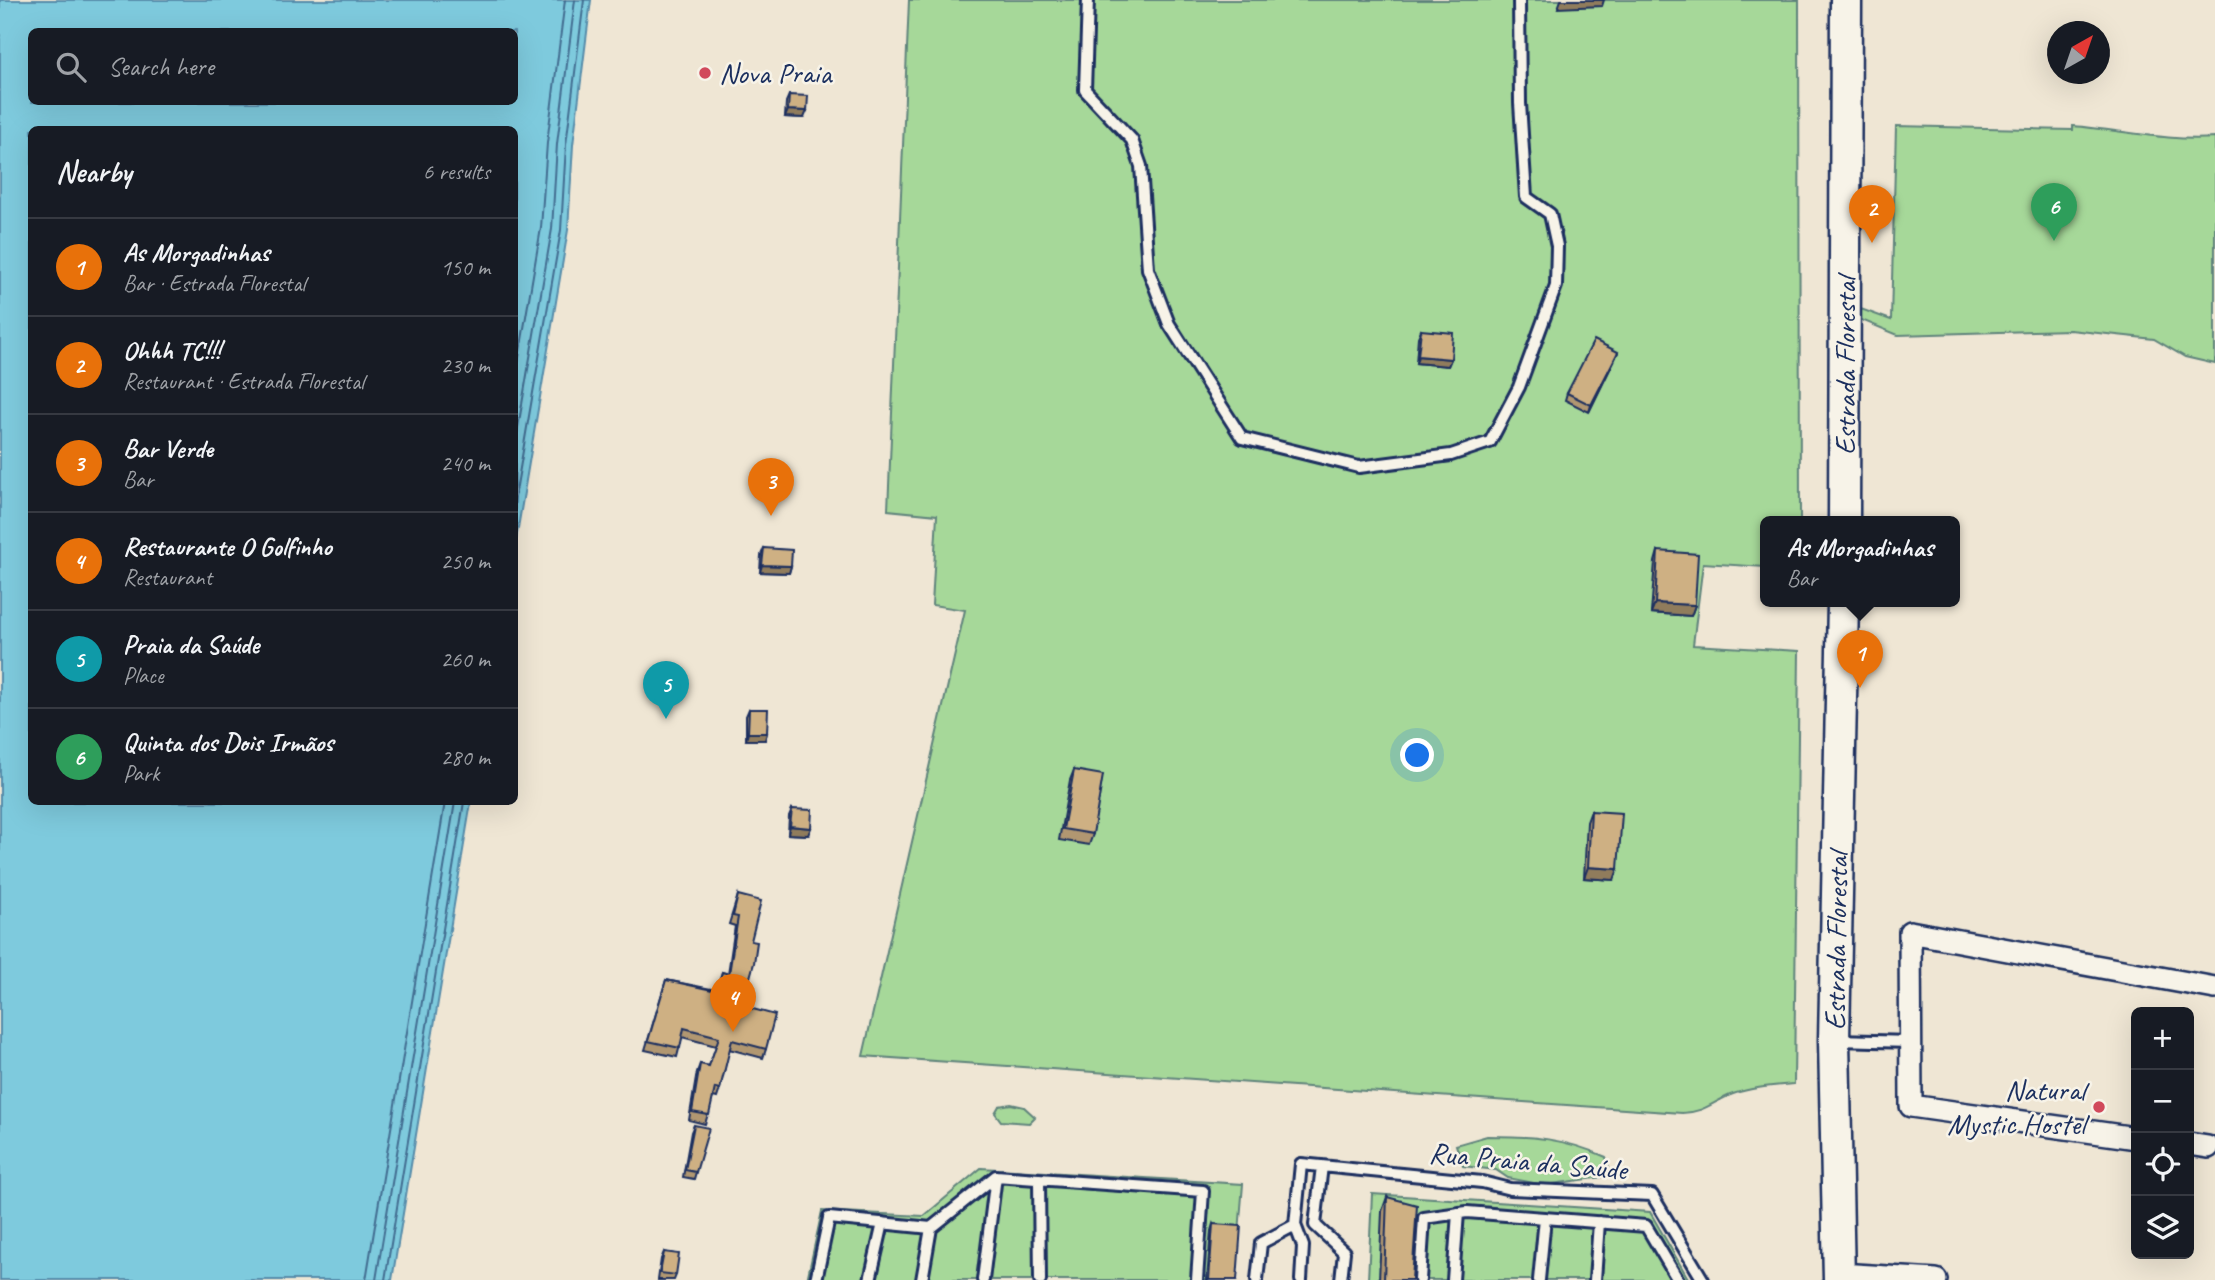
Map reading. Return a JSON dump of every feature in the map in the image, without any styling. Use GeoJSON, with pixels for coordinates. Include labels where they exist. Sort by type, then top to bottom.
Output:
{"type":"FeatureCollection","features":[{"type":"Feature","properties":{"kind":"main road","name":"Estrada Florestal"},"geometry":{"type":"LineString","coordinates":[[1844,516],[1846,0]]}},
{"type":"Feature","properties":{"kind":"main road","name":"Estrada Florestal"},"geometry":{"type":"LineString","coordinates":[[1839,1277],[1834,1040],[1843,607]]}},
{"type":"Feature","properties":{"kind":"street"},"geometry":{"type":"LineString","coordinates":[[2131,1138],[1912,1106],[1910,932],[2215,988]]}},
{"type":"Feature","properties":{"kind":"street"},"geometry":{"type":"LineString","coordinates":[[1839,1277],[1936,1280]]}},
{"type":"Feature","properties":{"kind":"lane"},"geometry":{"type":"LineString","coordinates":[[1088,0],[1085,90],[1132,140],[1141,166],[1147,269],[1169,324],[1242,438],[1359,467],[1451,455],[1490,442],[1519,387],[1556,286],[1557,246],[1550,214],[1526,197],[1520,103],[1520,0]]}},
{"type":"Feature","properties":{"kind":"lane"},"geometry":{"type":"LineString","coordinates":[[1834,1040],[1911,1042]]}},
{"type":"Feature","properties":{"kind":"lane","name":"Rua Praia da Saúde"},"geometry":{"type":"LineString","coordinates":[[1295,1225],[1301,1164],[1482,1182],[1510,1189],[1652,1195],[1703,1280]]}},
{"type":"Feature","properties":{"kind":"lane"},"geometry":{"type":"LineString","coordinates":[[1303,1246],[1315,1225],[1322,1167]]}},
{"type":"Feature","properties":{"kind":"lane"},"geometry":{"type":"LineString","coordinates":[[983,1280],[996,1176]]}},
{"type":"Feature","properties":{"kind":"lane"},"geometry":{"type":"LineString","coordinates":[[922,1280],[931,1227],[996,1176],[1203,1191],[1197,1280]]}},
{"type":"Feature","properties":{"kind":"lane"},"geometry":{"type":"LineString","coordinates":[[1039,1179],[1040,1280]]}},
{"type":"Feature","properties":{"kind":"lane"},"geometry":{"type":"LineString","coordinates":[[1453,1280],[1458,1213]]}},
{"type":"Feature","properties":{"kind":"lane"},"geometry":{"type":"LineString","coordinates":[[1420,1280],[1424,1218],[1458,1213],[1646,1226],[1678,1280]]}},
{"type":"Feature","properties":{"kind":"lane"},"geometry":{"type":"LineString","coordinates":[[816,1280],[829,1218],[931,1227]]}},
{"type":"Feature","properties":{"kind":"lane"},"geometry":{"type":"LineString","coordinates":[[1539,1280],[1545,1218]]}},
{"type":"Feature","properties":{"kind":"lane"},"geometry":{"type":"LineString","coordinates":[[1595,1280],[1599,1222]]}},
{"type":"Feature","properties":{"kind":"lane"},"geometry":{"type":"LineString","coordinates":[[870,1280],[883,1223]]}},
{"type":"Feature","properties":{"kind":"lane"},"geometry":{"type":"LineString","coordinates":[[1257,1280],[1261,1243],[1295,1225],[1303,1246],[1301,1280]]}},
{"type":"Feature","properties":{"kind":"lane"},"geometry":{"type":"LineString","coordinates":[[1315,1225],[1343,1252],[1341,1280]]}},
{"type":"Feature","properties":{"kind":"green space"},"geometry":{"type":"Polygon","coordinates":[[[909,0],[1799,0],[1800,516],[1760,516],[1760,567],[1703,563],[1693,645],[1799,651],[1794,1084],[1741,1092],[1703,1109],[1682,1113],[863,1056],[965,610],[932,605],[937,515],[888,510],[909,0]]]}},
{"type":"Feature","properties":{"kind":"green space"},"geometry":{"type":"Polygon","coordinates":[[[1896,126],[2073,130],[2073,126],[2162,137],[2215,138],[2215,364],[2185,357],[2154,339],[2070,330],[1898,335],[1859,319],[1861,309],[1891,320],[1896,126]]]}},
{"type":"Feature","properties":{"kind":"green space"},"geometry":{"type":"Polygon","coordinates":[[[1011,1104],[1024,1107],[1035,1117],[1029,1123],[1001,1121],[995,1113],[999,1106],[1011,1104]]]}},
{"type":"Feature","properties":{"kind":"green space"},"geometry":{"type":"Polygon","coordinates":[[[1487,1136],[1534,1138],[1576,1146],[1606,1157],[1611,1176],[1544,1185],[1508,1178],[1496,1170],[1463,1166],[1456,1145],[1487,1136]]]}},
{"type":"Feature","properties":{"kind":"green space"},"geometry":{"type":"Polygon","coordinates":[[[981,1168],[1243,1184],[1235,1280],[807,1280],[822,1211],[924,1216],[981,1168]]]}},
{"type":"Feature","properties":{"kind":"green space"},"geometry":{"type":"Polygon","coordinates":[[[1372,1194],[1650,1212],[1689,1280],[1368,1280],[1372,1194]]]}},
{"type":"Feature","properties":{"kind":"water"},"geometry":{"type":"Polygon","coordinates":[[[0,0],[591,0],[573,145],[568,230],[518,528],[518,126],[28,126],[28,805],[471,805],[392,1280],[0,1280],[0,0]]]}},
{"type":"Feature","properties":{"kind":"building"},"geometry":{"type":"Polygon","coordinates":[[[789,95],[808,96],[807,111],[788,110],[789,95]]]}},
{"type":"Feature","properties":{"kind":"building"},"geometry":{"type":"Polygon","coordinates":[[[1421,330],[1453,333],[1451,359],[1418,356],[1421,330]]]}},
{"type":"Feature","properties":{"kind":"building"},"geometry":{"type":"Polygon","coordinates":[[[1594,340],[1618,352],[1591,405],[1567,393],[1594,340]]]}},
{"type":"Feature","properties":{"kind":"building"},"geometry":{"type":"Polygon","coordinates":[[[764,548],[792,550],[791,566],[762,565],[764,548]]]}},
{"type":"Feature","properties":{"kind":"building"},"geometry":{"type":"Polygon","coordinates":[[[1658,551],[1698,554],[1695,605],[1655,603],[1658,551]]]}},
{"type":"Feature","properties":{"kind":"building"},"geometry":{"type":"Polygon","coordinates":[[[749,709],[768,709],[767,733],[748,733],[749,709]]]}},
{"type":"Feature","properties":{"kind":"building"},"geometry":{"type":"Polygon","coordinates":[[[1074,770],[1103,775],[1093,834],[1063,829],[1074,770]]]}},
{"type":"Feature","properties":{"kind":"building"},"geometry":{"type":"Polygon","coordinates":[[[792,809],[812,810],[811,828],[790,826],[792,809]]]}},
{"type":"Feature","properties":{"kind":"building"},"geometry":{"type":"Polygon","coordinates":[[[1591,811],[1622,813],[1618,869],[1588,867],[1591,811]]]}},
{"type":"Feature","properties":{"kind":"building"},"geometry":{"type":"Polygon","coordinates":[[[738,895],[761,901],[751,941],[757,942],[754,963],[742,1006],[775,1015],[766,1049],[732,1040],[720,1089],[715,1088],[709,1115],[692,1112],[700,1064],[709,1066],[719,1037],[684,1028],[680,1048],[648,1041],[666,980],[717,991],[722,972],[729,974],[738,917],[733,916],[738,895]]]}},
{"type":"Feature","properties":{"kind":"building"},"geometry":{"type":"Polygon","coordinates":[[[694,1125],[709,1128],[696,1172],[685,1170],[694,1125]]]}},
{"type":"Feature","properties":{"kind":"building"},"geometry":{"type":"Polygon","coordinates":[[[1387,1197],[1417,1205],[1412,1280],[1384,1280],[1387,1197]]]}},
{"type":"Feature","properties":{"kind":"building"},"geometry":{"type":"Polygon","coordinates":[[[1213,1224],[1241,1226],[1237,1280],[1209,1280],[1213,1224]]]}},
{"type":"Feature","properties":{"kind":"building"},"geometry":{"type":"Polygon","coordinates":[[[664,1252],[679,1254],[676,1275],[660,1273],[664,1252]]]}},
{"type":"Feature","properties":{"kind":"place","name":"Nova Praia"},"geometry":{"type":"Point","coordinates":[705,73]}},
{"type":"Feature","properties":{"kind":"place","name":"Quinta dos Dois Irmãos"},"geometry":{"type":"Point","coordinates":[2054,241]}},
{"type":"Feature","properties":{"kind":"place","name":"Ohhh TC!!!"},"geometry":{"type":"Point","coordinates":[1872,243]}},
{"type":"Feature","properties":{"kind":"place","name":"Bar Verde"},"geometry":{"type":"Point","coordinates":[771,516]}},
{"type":"Feature","properties":{"kind":"place","name":"As Morgadinhas"},"geometry":{"type":"Point","coordinates":[1860,688]}},
{"type":"Feature","properties":{"kind":"place","name":"Praia da Saúde"},"geometry":{"type":"Point","coordinates":[666,719]}},
{"type":"Feature","properties":{"kind":"place","name":"Restaurante O Golfinho"},"geometry":{"type":"Point","coordinates":[733,1032]}},
{"type":"Feature","properties":{"kind":"place","name":"Natural Mystic Hostel"},"geometry":{"type":"Point","coordinates":[2099,1107]}}]}
